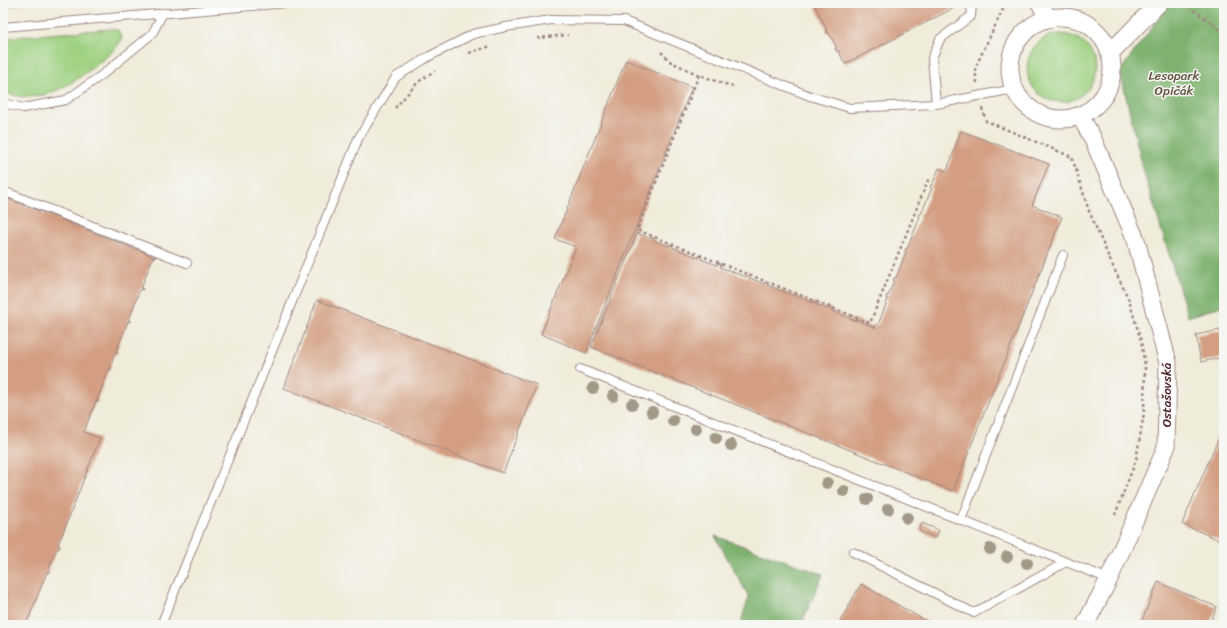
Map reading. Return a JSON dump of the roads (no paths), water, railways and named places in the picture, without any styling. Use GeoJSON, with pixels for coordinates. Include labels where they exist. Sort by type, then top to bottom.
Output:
{"type":"FeatureCollection","features":[{"type":"Feature","properties":{"kind":"street"},"geometry":{"type":"LineString","coordinates":[[1040,3],[1048,18]]}},
{"type":"Feature","properties":{"kind":"street"},"geometry":{"type":"LineString","coordinates":[[1110,53],[1159,3]]}},
{"type":"Feature","properties":{"kind":"street"},"geometry":{"type":"LineString","coordinates":[[1048,18],[1075,18],[1090,26],[1102,38],[1110,53],[1112,73],[1108,90],[1095,107],[1080,116],[1053,119],[1035,113],[1027,107],[1014,89],[1010,73],[1011,56],[1019,39],[1032,26],[1048,18]]}},
{"type":"Feature","properties":{"kind":"street","name":"Ostašovská"},"geometry":{"type":"LineString","coordinates":[[1080,116],[1092,137],[1136,240],[1168,363],[1166,448],[1109,579],[1085,625]]}},
{"type":"Feature","properties":{"kind":"lane"},"geometry":{"type":"LineString","coordinates":[[3,27],[287,3]]}},
{"type":"Feature","properties":{"kind":"lane"},"geometry":{"type":"LineString","coordinates":[[936,104],[932,58],[940,39],[971,16],[972,3]]}},
{"type":"Feature","properties":{"kind":"lane"},"geometry":{"type":"LineString","coordinates":[[3,103],[23,108],[66,100],[102,75],[152,34],[163,13]]}},
{"type":"Feature","properties":{"kind":"lane"},"geometry":{"type":"LineString","coordinates":[[161,625],[358,139],[396,77],[428,57],[472,34],[551,20],[624,21],[810,96],[850,108],[936,104],[1014,89]]}},
{"type":"Feature","properties":{"kind":"lane"},"geometry":{"type":"LineString","coordinates":[[3,191],[188,263]]}},
{"type":"Feature","properties":{"kind":"lane"},"geometry":{"type":"LineString","coordinates":[[961,520],[1063,254]]}},
{"type":"Feature","properties":{"kind":"lane"},"geometry":{"type":"LineString","coordinates":[[580,368],[1109,579]]}},
{"type":"Feature","properties":{"kind":"lane"},"geometry":{"type":"LineString","coordinates":[[853,552],[974,613],[1066,562]]}},
{"type":"Feature","properties":{"kind":"park label","name":"Lesopark Opičák"},"geometry":{"type":"Point","coordinates":[1174,82]}}]}
